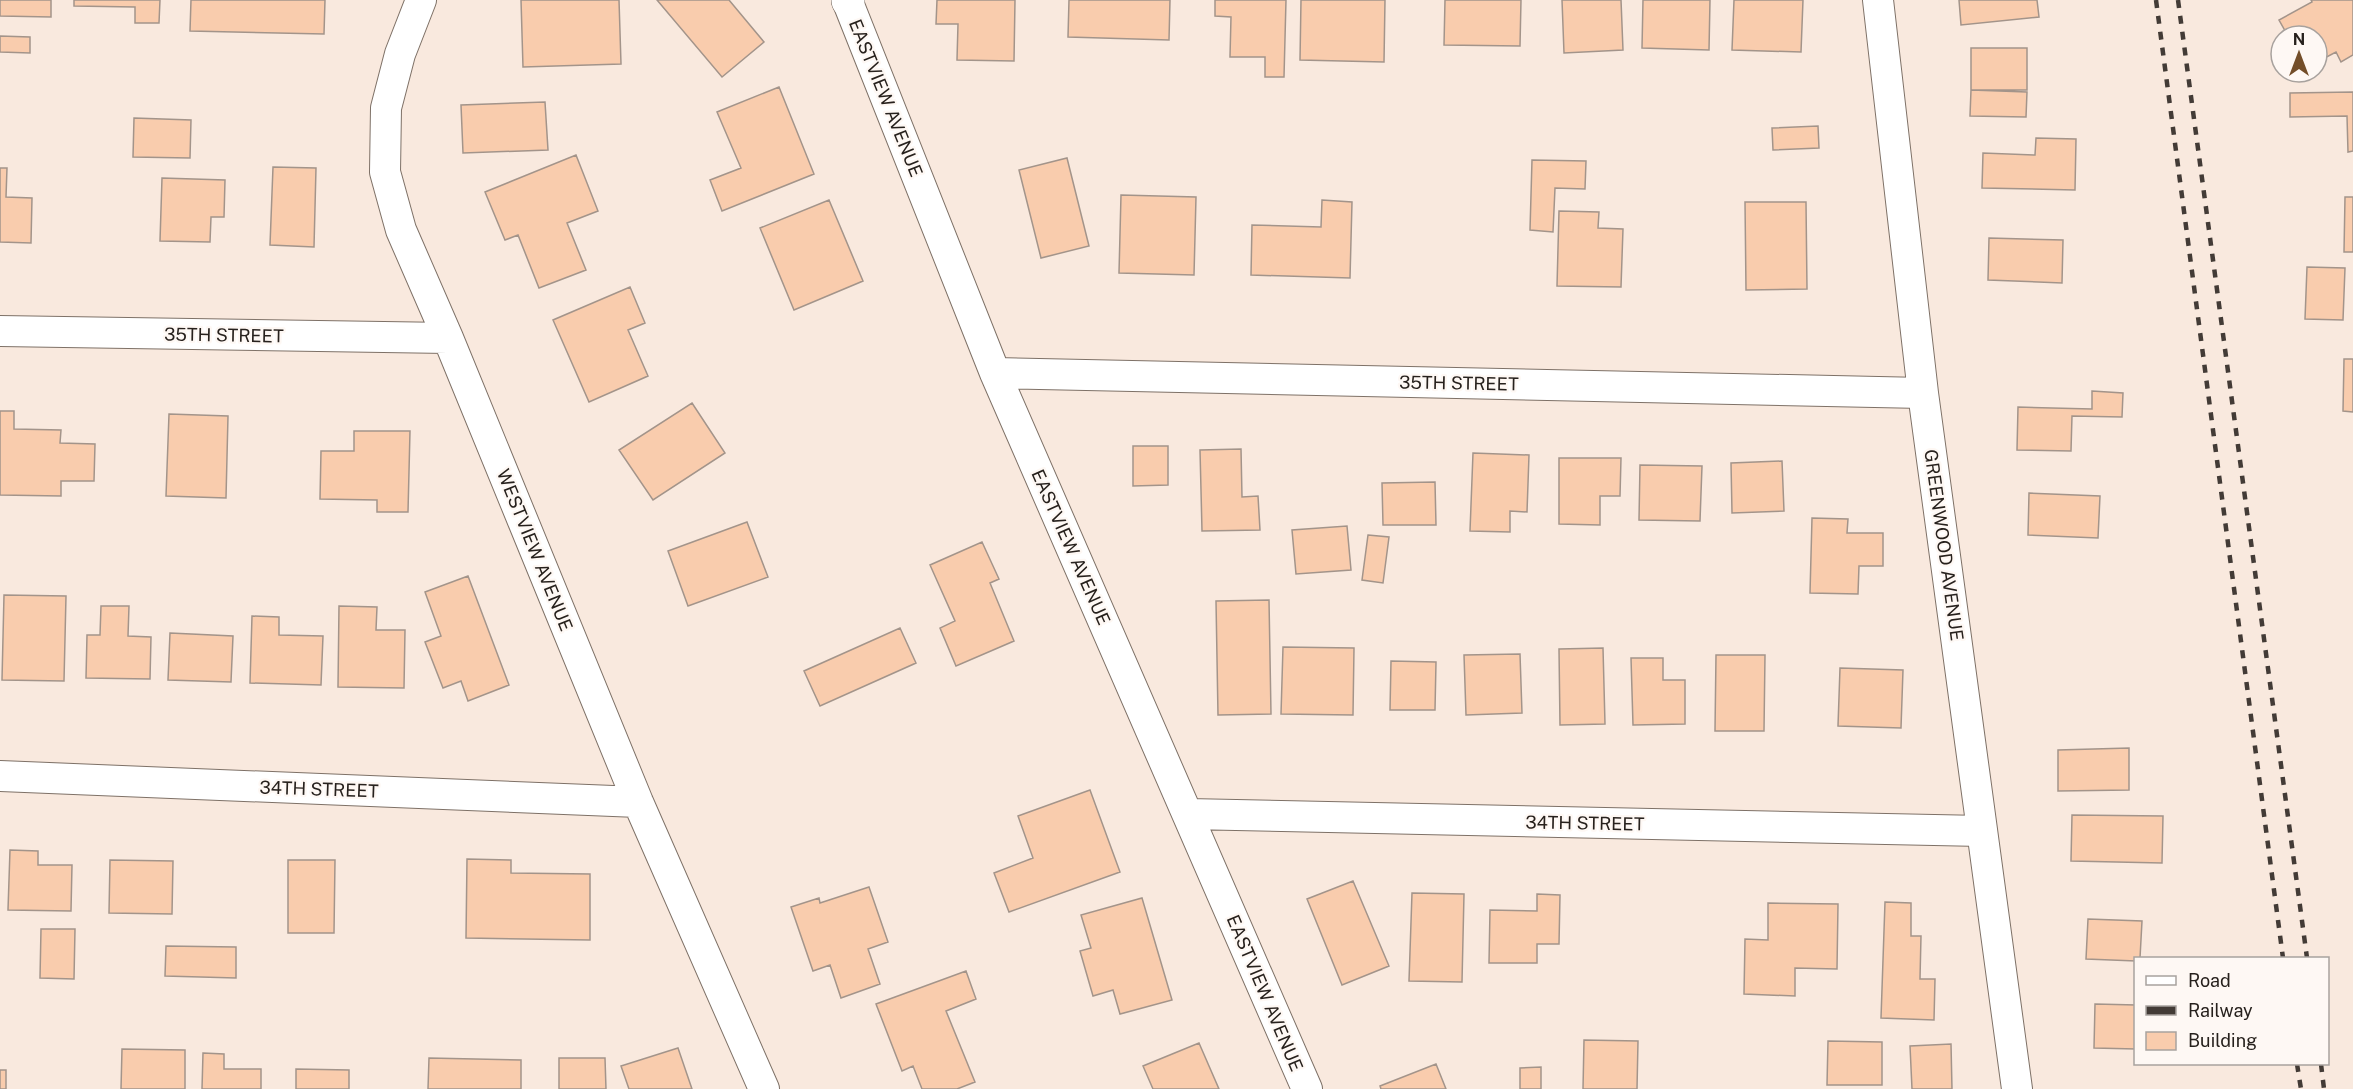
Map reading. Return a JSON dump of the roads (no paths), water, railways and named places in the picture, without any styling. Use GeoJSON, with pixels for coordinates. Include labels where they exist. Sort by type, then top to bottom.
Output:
{"type":"FeatureCollection","features":[{"type":"Feature","properties":{"kind":"street","name":"WESTVIEW AVENUE"},"geometry":{"type":"LineString","coordinates":[[422,0],[400,54],[386,108],[386,172],[401,230],[448,338],[638,802],[764,1089]]}},
{"type":"Feature","properties":{"kind":"street","name":"EASTVIEW AVENUE"},"geometry":{"type":"LineString","coordinates":[[848,0],[995,373],[1307,1089]]}},
{"type":"Feature","properties":{"kind":"street","name":"GREENWOOD AVENUE"},"geometry":{"type":"LineString","coordinates":[[1878,0],[1923,393],[2017,1089]]}},
{"type":"Feature","properties":{"kind":"street","name":"35TH STREET"},"geometry":{"type":"LineString","coordinates":[[0,331],[448,338]]}},
{"type":"Feature","properties":{"kind":"street","name":"35TH STREET"},"geometry":{"type":"LineString","coordinates":[[995,373],[1923,393]]}},
{"type":"Feature","properties":{"kind":"street","name":"34TH STREET"},"geometry":{"type":"LineString","coordinates":[[0,776],[638,802]]}},
{"type":"Feature","properties":{"kind":"street","name":"34TH STREET"},"geometry":{"type":"LineString","coordinates":[[1188,814],[1982,831]]}},
{"type":"Feature","properties":{"kind":"railway"},"geometry":{"type":"LineString","coordinates":[[2156,0],[2283,957]]}},
{"type":"Feature","properties":{"kind":"railway"},"geometry":{"type":"LineString","coordinates":[[2178,0],[2307,957]]}},
{"type":"Feature","properties":{"kind":"railway"},"geometry":{"type":"LineString","coordinates":[[2297,1065],[2301,1089]]}},
{"type":"Feature","properties":{"kind":"railway"},"geometry":{"type":"LineString","coordinates":[[2321,1065],[2324,1089]]}}]}
